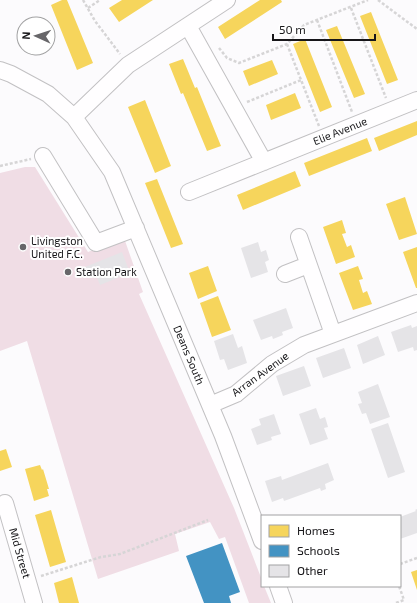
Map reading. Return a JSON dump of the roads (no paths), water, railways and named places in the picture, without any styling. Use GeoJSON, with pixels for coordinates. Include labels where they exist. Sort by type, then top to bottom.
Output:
{"type":"FeatureCollection","features":[{"type":"Feature","properties":{"kind":"street"},"geometry":{"type":"LineString","coordinates":[[74,117],[128,65],[227,0]]}},
{"type":"Feature","properties":{"kind":"street"},"geometry":{"type":"LineString","coordinates":[[188,26],[264,162]]}},
{"type":"Feature","properties":{"kind":"street","name":"Deans South"},"geometry":{"type":"LineString","coordinates":[[0,70],[11,74],[48,94],[74,117],[112,172],[210,405],[261,538]]}},
{"type":"Feature","properties":{"kind":"street","name":"Elie Avenue"},"geometry":{"type":"LineString","coordinates":[[189,192],[417,100]]}},
{"type":"Feature","properties":{"kind":"street"},"geometry":{"type":"LineString","coordinates":[[43,156],[96,243],[136,228]]}},
{"type":"Feature","properties":{"kind":"street"},"geometry":{"type":"LineString","coordinates":[[298,237],[333,334]]}},
{"type":"Feature","properties":{"kind":"street"},"geometry":{"type":"LineString","coordinates":[[285,274],[308,265]]}},
{"type":"Feature","properties":{"kind":"street","name":"Arran Avenue"},"geometry":{"type":"LineString","coordinates":[[210,405],[236,394],[285,356],[304,345],[417,303]]}},
{"type":"Feature","properties":{"kind":"street","name":"Mid Street"},"geometry":{"type":"LineString","coordinates":[[5,503],[34,603]]}},
{"type":"Feature","properties":{"kind":"street"},"geometry":{"type":"LineString","coordinates":[[278,587],[284,603]]}},
{"type":"Feature","properties":{"kind":"place","name":"Livingston United F.C."},"geometry":{"type":"Point","coordinates":[23,247]}},
{"type":"Feature","properties":{"kind":"place","name":"Station Park"},"geometry":{"type":"Point","coordinates":[68,272]}}]}
